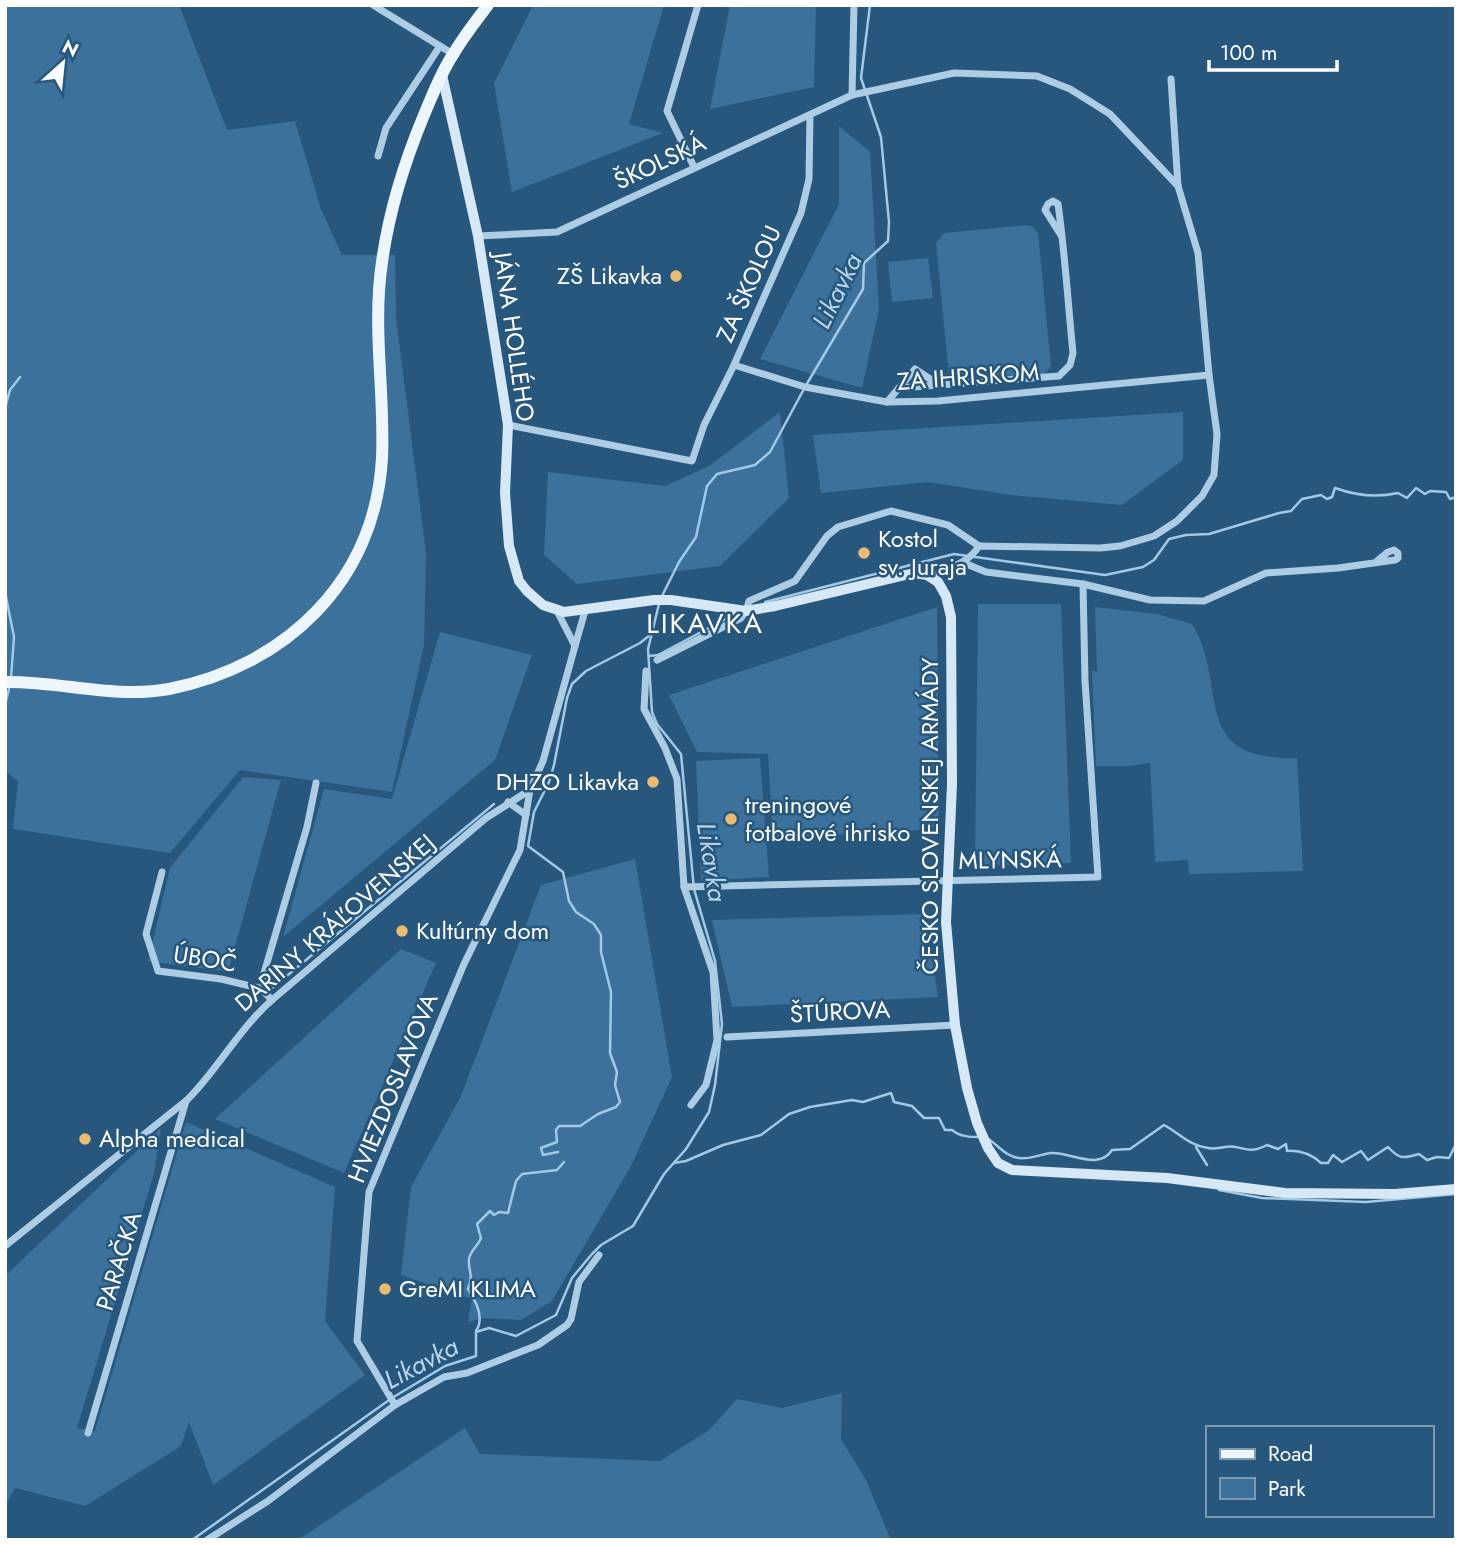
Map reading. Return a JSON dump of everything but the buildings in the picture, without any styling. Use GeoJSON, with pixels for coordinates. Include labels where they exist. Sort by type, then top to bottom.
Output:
{"type":"FeatureCollection","features":[{"type":"Feature","properties":{"kind":"main road"},"geometry":{"type":"LineString","coordinates":[[5,682],[36,682],[137,693],[169,689],[210,678],[255,659],[287,639],[310,620],[337,587],[365,533],[381,473],[383,420],[378,296],[387,227],[413,140],[442,75],[453,54],[488,5]]}},
{"type":"Feature","properties":{"kind":"street"},"geometry":{"type":"LineString","coordinates":[[373,5],[453,54]]}},
{"type":"Feature","properties":{"kind":"street"},"geometry":{"type":"LineString","coordinates":[[694,167],[667,111],[698,5]]}},
{"type":"Feature","properties":{"kind":"street"},"geometry":{"type":"LineString","coordinates":[[852,95],[854,5]]}},
{"type":"Feature","properties":{"kind":"street"},"geometry":{"type":"LineString","coordinates":[[378,156],[386,128],[440,46]]}},
{"type":"Feature","properties":{"kind":"street","name":"ŠKOLSKÁ"},"geometry":{"type":"LineString","coordinates":[[478,236],[557,232],[852,95],[954,73],[1037,76],[1070,89],[1110,114],[1178,186]]}},
{"type":"Feature","properties":{"kind":"street","name":"JÁNA HOLLÉHO"},"geometry":{"type":"LineString","coordinates":[[442,75],[478,236],[508,425],[505,493],[513,562],[519,581],[543,605],[557,611],[575,646]]}},
{"type":"Feature","properties":{"kind":"street"},"geometry":{"type":"LineString","coordinates":[[657,660],[741,618],[749,601],[795,581],[827,536],[838,527],[891,511],[948,525],[979,546],[1120,546],[1154,536],[1177,521],[1208,489],[1214,475],[1217,434],[1198,253],[1178,186],[1171,79]]}},
{"type":"Feature","properties":{"kind":"street","name":"ZA ŠKOLOU"},"geometry":{"type":"LineString","coordinates":[[508,425],[692,461],[704,425],[734,365],[801,213],[807,192],[810,114]]}},
{"type":"Feature","properties":{"kind":"street"},"geometry":{"type":"LineString","coordinates":[[899,388],[1059,376],[1070,365],[1073,353],[1062,237]]}},
{"type":"Feature","properties":{"kind":"street","name":"ZA IHRISKOM"},"geometry":{"type":"LineString","coordinates":[[734,365],[805,387],[887,402],[938,401],[1209,375]]}},
{"type":"Feature","properties":{"kind":"street"},"geometry":{"type":"LineString","coordinates":[[887,402],[915,369],[939,385]]}},
{"type":"Feature","properties":{"kind":"street"},"geometry":{"type":"LineString","coordinates":[[557,611],[585,611],[669,600],[746,611],[914,573],[932,577],[948,566],[964,563],[979,546]]}},
{"type":"Feature","properties":{"kind":"street"},"geometry":{"type":"LineString","coordinates":[[964,563],[986,572],[1083,584],[1150,600],[1204,601],[1266,573],[1338,568],[1377,561]]}},
{"type":"Feature","properties":{"kind":"street","name":"ČESKO SLOVENSKEJ ARMÁDY"},"geometry":{"type":"LineString","coordinates":[[932,577],[943,588],[951,617],[951,784],[946,922],[955,1025],[977,1123],[998,1163],[1012,1170],[1167,1178],[1285,1193],[1395,1194],[1456,1189]]}},
{"type":"Feature","properties":{"kind":"street","name":"MLYNSKÁ"},"geometry":{"type":"LineString","coordinates":[[687,887],[1098,877],[1085,681],[1083,584]]}},
{"type":"Feature","properties":{"kind":"street"},"geometry":{"type":"LineString","coordinates":[[530,790],[543,761],[585,611]]}},
{"type":"Feature","properties":{"kind":"street"},"geometry":{"type":"LineString","coordinates":[[646,671],[644,709],[666,748],[677,779],[687,887],[713,972],[717,1040],[706,1085],[691,1105]]}},
{"type":"Feature","properties":{"kind":"street"},"geometry":{"type":"LineString","coordinates":[[272,1000],[263,989],[262,979],[307,827],[316,783]]}},
{"type":"Feature","properties":{"kind":"street","name":"DARINY KRÁĽOVENSKEJ"},"geometry":{"type":"LineString","coordinates":[[5,1245],[187,1100],[201,1086],[243,1030],[272,1000],[486,818],[530,790]]}},
{"type":"Feature","properties":{"kind":"street","name":"HVIEZDOSLAVOVA"},"geometry":{"type":"LineString","coordinates":[[395,1405],[357,1341],[369,1192],[464,964],[520,850],[530,790]]}},
{"type":"Feature","properties":{"kind":"street"},"geometry":{"type":"LineString","coordinates":[[508,802],[526,815]]}},
{"type":"Feature","properties":{"kind":"street","name":"ÚBOČ"},"geometry":{"type":"LineString","coordinates":[[162,872],[146,934],[158,971],[221,979],[263,989]]}},
{"type":"Feature","properties":{"kind":"street","name":"ŠTÚROVA"},"geometry":{"type":"LineString","coordinates":[[727,1037],[955,1025]]}},
{"type":"Feature","properties":{"kind":"street","name":"PARAČKA"},"geometry":{"type":"LineString","coordinates":[[88,1433],[187,1100]]}},
{"type":"Feature","properties":{"kind":"street"},"geometry":{"type":"LineString","coordinates":[[207,1540],[268,1502],[395,1405],[444,1377],[467,1373],[538,1345],[567,1325],[571,1319],[579,1282],[599,1255]]}},
{"type":"Feature","properties":{"kind":"green space"},"geometry":{"type":"Polygon","coordinates":[[[5,5],[179,5],[227,130],[295,121],[321,209],[342,255],[395,255],[396,318],[426,553],[424,645],[392,792],[240,770],[170,853],[13,829],[18,781],[5,771],[5,5]]]}},
{"type":"Feature","properties":{"kind":"green space"},"geometry":{"type":"Polygon","coordinates":[[[533,5],[664,5],[629,124],[663,133],[512,192],[494,83],[533,5]]]}},
{"type":"Feature","properties":{"kind":"green space"},"geometry":{"type":"Polygon","coordinates":[[[730,5],[816,5],[814,87],[710,109],[730,5]]]}},
{"type":"Feature","properties":{"kind":"green space"},"geometry":{"type":"Polygon","coordinates":[[[839,126],[870,152],[879,309],[862,388],[760,359],[839,204],[839,126]]]}},
{"type":"Feature","properties":{"kind":"green space"},"geometry":{"type":"Polygon","coordinates":[[[1028,225],[1038,233],[1051,366],[1043,376],[953,381],[949,376],[936,243],[944,233],[1028,225]]]}},
{"type":"Feature","properties":{"kind":"green space"},"geometry":{"type":"Polygon","coordinates":[[[928,258],[933,298],[892,302],[888,262],[928,258]]]}},
{"type":"Feature","properties":{"kind":"green space"},"geometry":{"type":"Polygon","coordinates":[[[780,412],[789,498],[720,566],[577,584],[544,555],[548,472],[665,486],[709,466],[780,412]]]}},
{"type":"Feature","properties":{"kind":"green space"},"geometry":{"type":"Polygon","coordinates":[[[1183,412],[1183,460],[1122,505],[1011,495],[928,482],[821,493],[813,435],[1183,412]]]}},
{"type":"Feature","properties":{"kind":"green space"},"geometry":{"type":"Polygon","coordinates":[[[978,604],[1061,604],[1071,863],[975,866],[978,604]]]}},
{"type":"Feature","properties":{"kind":"green space"},"geometry":{"type":"Polygon","coordinates":[[[937,607],[939,829],[773,838],[768,754],[697,752],[669,695],[937,607]]]}},
{"type":"Feature","properties":{"kind":"green space"},"geometry":{"type":"Polygon","coordinates":[[[1095,607],[1157,614],[1192,624],[1203,647],[1217,715],[1225,733],[1239,747],[1262,756],[1297,758],[1303,871],[1189,874],[1188,860],[1155,862],[1150,763],[1096,766],[1092,670],[1097,672],[1095,607]]]}},
{"type":"Feature","properties":{"kind":"green space"},"geometry":{"type":"Polygon","coordinates":[[[440,632],[532,655],[495,760],[283,937],[324,789],[392,799],[440,632]]]}},
{"type":"Feature","properties":{"kind":"green space","name":"treningové fotbalové ihrisko"},"geometry":{"type":"Polygon","coordinates":[[[760,758],[769,877],[701,881],[696,761],[760,758]]]}},
{"type":"Feature","properties":{"kind":"green space"},"geometry":{"type":"Polygon","coordinates":[[[243,777],[281,780],[228,972],[148,961],[170,868],[243,777]]]}},
{"type":"Feature","properties":{"kind":"green space"},"geometry":{"type":"Polygon","coordinates":[[[635,859],[672,1077],[631,1166],[552,1301],[521,1320],[484,1318],[468,1322],[472,1299],[401,1275],[411,1187],[461,1096],[541,885],[635,859]]]}},
{"type":"Feature","properties":{"kind":"green space"},"geometry":{"type":"Polygon","coordinates":[[[925,914],[938,997],[732,1007],[712,920],[925,914]]]}},
{"type":"Feature","properties":{"kind":"green space"},"geometry":{"type":"Polygon","coordinates":[[[401,949],[436,963],[344,1173],[215,1119],[401,949]]]}},
{"type":"Feature","properties":{"kind":"green space"},"geometry":{"type":"Polygon","coordinates":[[[186,1122],[335,1187],[325,1321],[365,1375],[213,1485],[189,1422],[181,1446],[85,1506],[15,1488],[5,1506],[5,1276],[161,1128],[154,1173],[77,1428],[95,1431],[186,1122]]]}},
{"type":"Feature","properties":{"kind":"green space"},"geometry":{"type":"Polygon","coordinates":[[[842,1393],[841,1439],[866,1480],[891,1540],[298,1540],[465,1428],[480,1454],[660,1461],[709,1430],[737,1399],[782,1408],[842,1393]]]}},
{"type":"Feature","properties":{"kind":"waterway","name":"Likavka"},"geometry":{"type":"LineString","coordinates":[[661,598],[679,562],[696,537],[707,486],[717,474],[755,465],[770,452],[863,289],[864,263],[888,241],[889,222],[881,137],[861,78],[870,5]]}},
{"type":"Feature","properties":{"kind":"waterway"},"geometry":{"type":"LineString","coordinates":[[5,408],[10,390],[20,377]]}},
{"type":"Feature","properties":{"kind":"waterway"},"geometry":{"type":"LineString","coordinates":[[765,602],[954,554],[1105,575],[1143,567],[1154,560],[1169,539],[1209,534],[1291,511],[1302,499],[1321,495],[1327,499],[1332,497],[1335,488],[1366,495],[1398,493],[1407,498],[1416,488],[1425,494],[1430,491],[1446,492],[1450,499],[1456,497]]}},
{"type":"Feature","properties":{"kind":"waterway"},"geometry":{"type":"LineString","coordinates":[[5,592],[14,637],[11,678]]}},
{"type":"Feature","properties":{"kind":"waterway","name":"Likavka"},"geometry":{"type":"LineString","coordinates":[[192,1540],[392,1398],[445,1366],[476,1356],[476,1332],[489,1328],[516,1336],[556,1315],[572,1278],[601,1245],[633,1226],[664,1174],[686,1149],[709,1112],[722,1024],[715,961],[694,889],[681,754],[657,724],[652,712],[648,649],[659,604]]}},
{"type":"Feature","properties":{"kind":"waterway"},"geometry":{"type":"LineString","coordinates":[[649,656],[658,655],[735,614]]}},
{"type":"Feature","properties":{"kind":"waterway"},"geometry":{"type":"LineString","coordinates":[[558,1152],[543,1155],[541,1148],[557,1142],[556,1130],[559,1126],[580,1126],[598,1114],[616,1107],[620,1102],[615,1085],[617,1072],[610,1053],[611,992],[601,952],[601,935],[594,924],[576,912],[569,901],[563,872],[528,846],[534,812],[549,782],[572,684],[586,671],[650,635]]}},
{"type":"Feature","properties":{"kind":"waterway"},"geometry":{"type":"LineString","coordinates":[[5,705],[10,685]]}},
{"type":"Feature","properties":{"kind":"waterway"},"geometry":{"type":"LineString","coordinates":[[271,989],[494,804]]}},
{"type":"Feature","properties":{"kind":"waterway"},"geometry":{"type":"LineString","coordinates":[[674,1163],[686,1161],[723,1145],[761,1135],[789,1114],[810,1107],[852,1100],[863,1102],[891,1093],[894,1102],[912,1106],[924,1118],[939,1118],[945,1130],[981,1137]]}},
{"type":"Feature","properties":{"kind":"waterway"},"geometry":{"type":"LineString","coordinates":[[987,1138],[1014,1157],[1027,1158],[1059,1153],[1092,1160],[1100,1159],[1112,1150],[1130,1149],[1164,1125],[1202,1147],[1251,1150],[1267,1145],[1278,1149],[1286,1144],[1287,1151],[1306,1153],[1321,1163],[1328,1163],[1333,1155],[1342,1162],[1361,1151],[1368,1160],[1388,1147],[1402,1157],[1419,1154],[1427,1160],[1449,1158],[1456,1144]]}},
{"type":"Feature","properties":{"kind":"waterway"},"geometry":{"type":"LineString","coordinates":[[1196,1147],[1207,1165]]}},
{"type":"Feature","properties":{"kind":"waterway"},"geometry":{"type":"LineString","coordinates":[[476,1331],[480,1315],[468,1289],[471,1279],[470,1256],[481,1238],[477,1224],[490,1211],[494,1215],[499,1212],[508,1213],[516,1181],[522,1174],[557,1170],[564,1162]]}},
{"type":"Feature","properties":{"kind":"waterway"},"geometry":{"type":"LineString","coordinates":[[1219,1190],[1262,1198],[1366,1202],[1456,1194]]}},
{"type":"Feature","properties":{"kind":"place","name":"ZŠ Likavka"},"geometry":{"type":"Point","coordinates":[676,276]}},
{"type":"Feature","properties":{"kind":"place","name":"Kostol sv. Juraja"},"geometry":{"type":"Point","coordinates":[864,553]}},
{"type":"Feature","properties":{"kind":"place","name":"DHZO Likavka"},"geometry":{"type":"Point","coordinates":[653,782]}},
{"type":"Feature","properties":{"kind":"place","name":"treningové fotbalové ihrisko"},"geometry":{"type":"Point","coordinates":[731,819]}},
{"type":"Feature","properties":{"kind":"place","name":"Kultúrny dom"},"geometry":{"type":"Point","coordinates":[402,931]}},
{"type":"Feature","properties":{"kind":"place","name":"Alpha medical"},"geometry":{"type":"Point","coordinates":[85,1139]}},
{"type":"Feature","properties":{"kind":"place","name":"GreMI KLIMA"},"geometry":{"type":"Point","coordinates":[385,1289]}},
{"type":"Feature","properties":{"kind":"district","name":"LIKAVKA"},"geometry":{"type":"Point","coordinates":[705,623]}}]}
